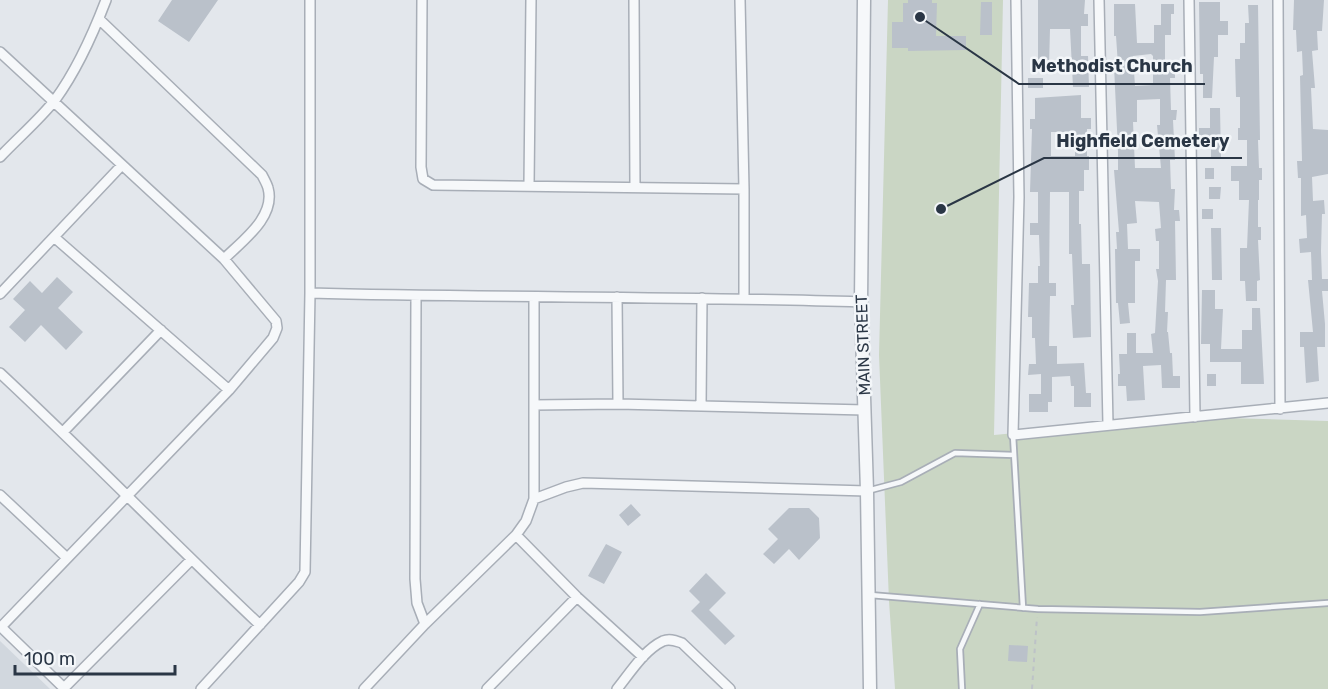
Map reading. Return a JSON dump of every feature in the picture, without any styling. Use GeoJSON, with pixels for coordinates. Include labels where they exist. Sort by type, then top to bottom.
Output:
{"type":"FeatureCollection","features":[{"type":"Feature","properties":{"kind":"street"},"geometry":{"type":"LineString","coordinates":[[0,157],[53,102],[66,84],[99,19],[106,0]]}},
{"type":"Feature","properties":{"kind":"street"},"geometry":{"type":"LineString","coordinates":[[203,688],[299,582],[304,572],[310,293],[310,0]]}},
{"type":"Feature","properties":{"kind":"street"},"geometry":{"type":"LineString","coordinates":[[422,0],[421,166],[423,179],[433,185],[744,189]]}},
{"type":"Feature","properties":{"kind":"street"},"geometry":{"type":"LineString","coordinates":[[529,185],[531,0]]}},
{"type":"Feature","properties":{"kind":"street"},"geometry":{"type":"LineString","coordinates":[[634,0],[635,187]]}},
{"type":"Feature","properties":{"kind":"street"},"geometry":{"type":"LineString","coordinates":[[740,0],[744,298]]}},
{"type":"Feature","properties":{"kind":"street","name":"MAIN STREET"},"geometry":{"type":"LineString","coordinates":[[864,0],[861,302],[870,689]]}},
{"type":"Feature","properties":{"kind":"street"},"geometry":{"type":"LineString","coordinates":[[1016,0],[1019,197],[1013,435],[1328,403]]}},
{"type":"Feature","properties":{"kind":"street"},"geometry":{"type":"LineString","coordinates":[[1099,0],[1108,425]]}},
{"type":"Feature","properties":{"kind":"street"},"geometry":{"type":"LineString","coordinates":[[1189,0],[1195,417]]}},
{"type":"Feature","properties":{"kind":"street"},"geometry":{"type":"LineString","coordinates":[[1278,0],[1280,409]]}},
{"type":"Feature","properties":{"kind":"street"},"geometry":{"type":"LineString","coordinates":[[99,19],[262,175],[268,189],[268,206],[262,220],[224,259]]}},
{"type":"Feature","properties":{"kind":"street"},"geometry":{"type":"LineString","coordinates":[[0,52],[224,259],[276,321],[277,328],[273,338],[229,390],[1,626],[65,688],[191,560]]}},
{"type":"Feature","properties":{"kind":"street"},"geometry":{"type":"LineString","coordinates":[[0,294],[122,165]]}},
{"type":"Feature","properties":{"kind":"street"},"geometry":{"type":"LineString","coordinates":[[54,237],[229,390]]}},
{"type":"Feature","properties":{"kind":"street"},"geometry":{"type":"LineString","coordinates":[[310,293],[744,298],[861,302]]}},
{"type":"Feature","properties":{"kind":"street"},"geometry":{"type":"LineString","coordinates":[[416,296],[415,579],[417,603],[425,624]]}},
{"type":"Feature","properties":{"kind":"street"},"geometry":{"type":"LineString","coordinates":[[364,689],[425,624],[516,535],[526,521],[534,499],[534,297]]}},
{"type":"Feature","properties":{"kind":"street"},"geometry":{"type":"LineString","coordinates":[[617,297],[618,404]]}},
{"type":"Feature","properties":{"kind":"street"},"geometry":{"type":"LineString","coordinates":[[701,406],[702,298]]}},
{"type":"Feature","properties":{"kind":"street"},"geometry":{"type":"LineString","coordinates":[[63,432],[161,330]]}},
{"type":"Feature","properties":{"kind":"street"},"geometry":{"type":"LineString","coordinates":[[0,373],[260,625]]}},
{"type":"Feature","properties":{"kind":"street"},"geometry":{"type":"LineString","coordinates":[[534,405],[618,404],[865,410]]}},
{"type":"Feature","properties":{"kind":"street"},"geometry":{"type":"LineString","coordinates":[[534,499],[583,483],[867,491]]}},
{"type":"Feature","properties":{"kind":"street"},"geometry":{"type":"LineString","coordinates":[[0,495],[66,557]]}},
{"type":"Feature","properties":{"kind":"street"},"geometry":{"type":"LineString","coordinates":[[516,535],[577,597],[643,657]]}},
{"type":"Feature","properties":{"kind":"street"},"geometry":{"type":"LineString","coordinates":[[487,689],[577,597]]}},
{"type":"Feature","properties":{"kind":"street"},"geometry":{"type":"LineString","coordinates":[[617,689],[643,657],[664,641],[673,639],[682,643],[730,689]]}},
{"type":"Feature","properties":{"kind":"lane"},"geometry":{"type":"LineString","coordinates":[[1013,435],[1023,608]]}},
{"type":"Feature","properties":{"kind":"lane"},"geometry":{"type":"LineString","coordinates":[[867,491],[901,482],[956,453],[1014,455]]}},
{"type":"Feature","properties":{"kind":"lane"},"geometry":{"type":"LineString","coordinates":[[869,595],[1038,609],[1200,612],[1328,603]]}},
{"type":"Feature","properties":{"kind":"lane"},"geometry":{"type":"LineString","coordinates":[[962,689],[960,649],[980,604]]}},
{"type":"Feature","properties":{"kind":"path"},"geometry":{"type":"LineString","coordinates":[[1032,689],[1038,609]]}},
{"type":"Feature","properties":{"kind":"shaded area"},"geometry":{"type":"Polygon","coordinates":[[[0,641],[50,689],[0,689],[0,641]]]}},
{"type":"Feature","properties":{"kind":"green space"},"geometry":{"type":"Polygon","coordinates":[[[888,0],[1003,0],[994,435],[1191,417],[1328,421],[1328,689],[895,689],[879,355],[888,0]]]}},
{"type":"Feature","properties":{"kind":"building"},"geometry":{"type":"Polygon","coordinates":[[[172,0],[218,0],[189,42],[158,21],[172,0]]]}},
{"type":"Feature","properties":{"kind":"building"},"geometry":{"type":"Polygon","coordinates":[[[908,0],[932,0],[932,3],[937,3],[936,36],[966,36],[966,50],[908,51],[908,48],[892,48],[892,22],[903,22],[903,3],[908,3],[908,0]]]}},
{"type":"Feature","properties":{"kind":"building"},"geometry":{"type":"Polygon","coordinates":[[[1038,0],[1085,0],[1084,14],[1088,14],[1088,26],[1081,26],[1081,56],[1088,56],[1089,87],[1073,87],[1070,29],[1050,29],[1049,67],[1038,67],[1038,0]]]}},
{"type":"Feature","properties":{"kind":"building"},"geometry":{"type":"Polygon","coordinates":[[[1294,0],[1324,0],[1322,31],[1317,31],[1318,50],[1312,51],[1315,88],[1311,88],[1313,129],[1328,130],[1328,174],[1312,177],[1313,201],[1324,200],[1322,279],[1328,279],[1328,291],[1322,291],[1325,347],[1317,347],[1319,381],[1306,383],[1304,347],[1300,347],[1300,332],[1313,332],[1308,280],[1312,280],[1311,252],[1300,253],[1299,239],[1307,238],[1306,215],[1301,216],[1301,178],[1298,178],[1297,161],[1302,161],[1300,76],[1303,75],[1302,51],[1297,52],[1296,30],[1293,30],[1294,0]]]}},
{"type":"Feature","properties":{"kind":"building"},"geometry":{"type":"Polygon","coordinates":[[[981,2],[992,2],[992,35],[980,35],[981,2]]]}},
{"type":"Feature","properties":{"kind":"building"},"geometry":{"type":"Polygon","coordinates":[[[1199,2],[1220,2],[1220,21],[1228,21],[1228,35],[1218,35],[1218,57],[1214,57],[1212,98],[1203,98],[1203,74],[1200,74],[1199,2]]]}},
{"type":"Feature","properties":{"kind":"building"},"geometry":{"type":"Polygon","coordinates":[[[1114,4],[1135,4],[1137,43],[1154,43],[1154,25],[1161,25],[1161,4],[1174,4],[1174,14],[1171,14],[1171,35],[1165,35],[1165,65],[1175,65],[1175,78],[1170,78],[1171,110],[1177,110],[1176,120],[1173,120],[1175,160],[1170,160],[1171,189],[1175,189],[1174,210],[1179,210],[1180,221],[1175,221],[1176,280],[1166,280],[1165,312],[1168,312],[1167,332],[1170,353],[1172,353],[1173,376],[1180,376],[1180,388],[1162,388],[1161,365],[1143,366],[1145,400],[1127,401],[1126,386],[1118,386],[1119,354],[1127,354],[1127,333],[1136,333],[1136,353],[1153,353],[1151,334],[1155,333],[1158,281],[1156,269],[1159,269],[1159,241],[1156,241],[1155,229],[1161,228],[1159,202],[1135,201],[1137,223],[1127,224],[1128,249],[1140,249],[1140,261],[1135,261],[1135,303],[1128,303],[1130,323],[1120,324],[1118,303],[1116,303],[1115,249],[1117,249],[1116,232],[1119,232],[1114,170],[1118,170],[1118,151],[1114,66],[1118,65],[1116,36],[1114,36],[1114,4]],[[1151,54],[1133,56],[1135,86],[1153,85],[1153,56],[1151,54]],[[1160,99],[1137,100],[1137,122],[1133,122],[1135,168],[1161,168],[1157,125],[1160,125],[1160,99]]]}},
{"type":"Feature","properties":{"kind":"building"},"geometry":{"type":"Polygon","coordinates":[[[1248,5],[1258,5],[1260,140],[1258,140],[1262,180],[1259,180],[1258,200],[1258,227],[1261,227],[1261,240],[1258,240],[1260,280],[1257,281],[1257,301],[1246,301],[1245,281],[1240,281],[1240,248],[1247,248],[1249,200],[1239,200],[1239,181],[1231,181],[1231,166],[1247,166],[1247,140],[1238,140],[1240,97],[1236,97],[1235,59],[1240,59],[1240,43],[1245,43],[1245,23],[1249,23],[1248,5]]]}},
{"type":"Feature","properties":{"kind":"building"},"geometry":{"type":"Polygon","coordinates":[[[1028,78],[1043,78],[1043,88],[1028,88],[1028,78]]]}},
{"type":"Feature","properties":{"kind":"building"},"geometry":{"type":"Polygon","coordinates":[[[1081,95],[1081,118],[1091,118],[1091,129],[1087,129],[1089,170],[1084,170],[1084,191],[1079,191],[1079,224],[1081,224],[1082,264],[1090,264],[1091,337],[1073,338],[1071,305],[1074,305],[1072,254],[1069,254],[1069,192],[1050,192],[1049,283],[1056,283],[1056,296],[1050,296],[1049,346],[1057,346],[1057,364],[1084,363],[1086,393],[1091,393],[1091,407],[1074,407],[1074,386],[1071,386],[1070,376],[1052,377],[1052,402],[1048,402],[1048,412],[1029,412],[1029,394],[1041,394],[1041,374],[1028,375],[1029,364],[1036,364],[1032,317],[1028,317],[1029,283],[1038,283],[1038,266],[1040,266],[1039,235],[1030,235],[1030,223],[1038,223],[1038,192],[1030,192],[1032,129],[1030,129],[1030,119],[1035,119],[1035,98],[1081,95]],[[1051,132],[1051,156],[1075,156],[1075,132],[1051,132]]]}},
{"type":"Feature","properties":{"kind":"building"},"geometry":{"type":"Polygon","coordinates":[[[1210,108],[1220,108],[1221,159],[1211,159],[1211,140],[1199,140],[1199,128],[1210,128],[1210,108]]]}},
{"type":"Feature","properties":{"kind":"building"},"geometry":{"type":"Polygon","coordinates":[[[1205,168],[1214,168],[1214,179],[1205,179],[1205,168]]]}},
{"type":"Feature","properties":{"kind":"building"},"geometry":{"type":"Polygon","coordinates":[[[1209,187],[1221,187],[1220,199],[1209,199],[1209,187]]]}},
{"type":"Feature","properties":{"kind":"building"},"geometry":{"type":"Polygon","coordinates":[[[1202,209],[1213,209],[1213,219],[1202,219],[1202,209]]]}},
{"type":"Feature","properties":{"kind":"building"},"geometry":{"type":"Polygon","coordinates":[[[1211,228],[1221,228],[1222,280],[1212,280],[1211,228]]]}},
{"type":"Feature","properties":{"kind":"building"},"geometry":{"type":"Polygon","coordinates":[[[57,277],[73,292],[58,308],[83,332],[66,350],[41,325],[25,342],[9,327],[25,310],[13,299],[30,281],[42,293],[57,277]]]}},
{"type":"Feature","properties":{"kind":"building"},"geometry":{"type":"Polygon","coordinates":[[[1202,290],[1215,290],[1215,309],[1223,309],[1221,349],[1242,349],[1242,330],[1252,330],[1252,308],[1260,308],[1264,384],[1241,384],[1241,362],[1210,362],[1210,344],[1201,344],[1202,290]]]}},
{"type":"Feature","properties":{"kind":"building"},"geometry":{"type":"Polygon","coordinates":[[[1207,374],[1216,374],[1216,386],[1207,386],[1207,374]]]}},
{"type":"Feature","properties":{"kind":"building"},"geometry":{"type":"Polygon","coordinates":[[[631,504],[641,515],[628,526],[619,515],[631,504]]]}},
{"type":"Feature","properties":{"kind":"building"},"geometry":{"type":"Polygon","coordinates":[[[789,508],[809,508],[819,518],[820,538],[799,560],[789,549],[774,564],[763,554],[778,539],[768,529],[789,508]]]}},
{"type":"Feature","properties":{"kind":"building"},"geometry":{"type":"Polygon","coordinates":[[[606,544],[622,552],[604,584],[588,576],[606,544]]]}},
{"type":"Feature","properties":{"kind":"building"},"geometry":{"type":"Polygon","coordinates":[[[706,573],[726,593],[709,610],[735,636],[725,645],[691,611],[700,602],[689,591],[706,573]]]}},
{"type":"Feature","properties":{"kind":"building"},"geometry":{"type":"Polygon","coordinates":[[[1009,645],[1028,646],[1027,662],[1008,661],[1009,645]]]}},
{"type":"Feature","properties":{"kind":"place","name":"Methodist Church"},"geometry":{"type":"Point","coordinates":[920,17]}},
{"type":"Feature","properties":{"kind":"place","name":"Highfield Cemetery"},"geometry":{"type":"Point","coordinates":[941,209]}}]}
